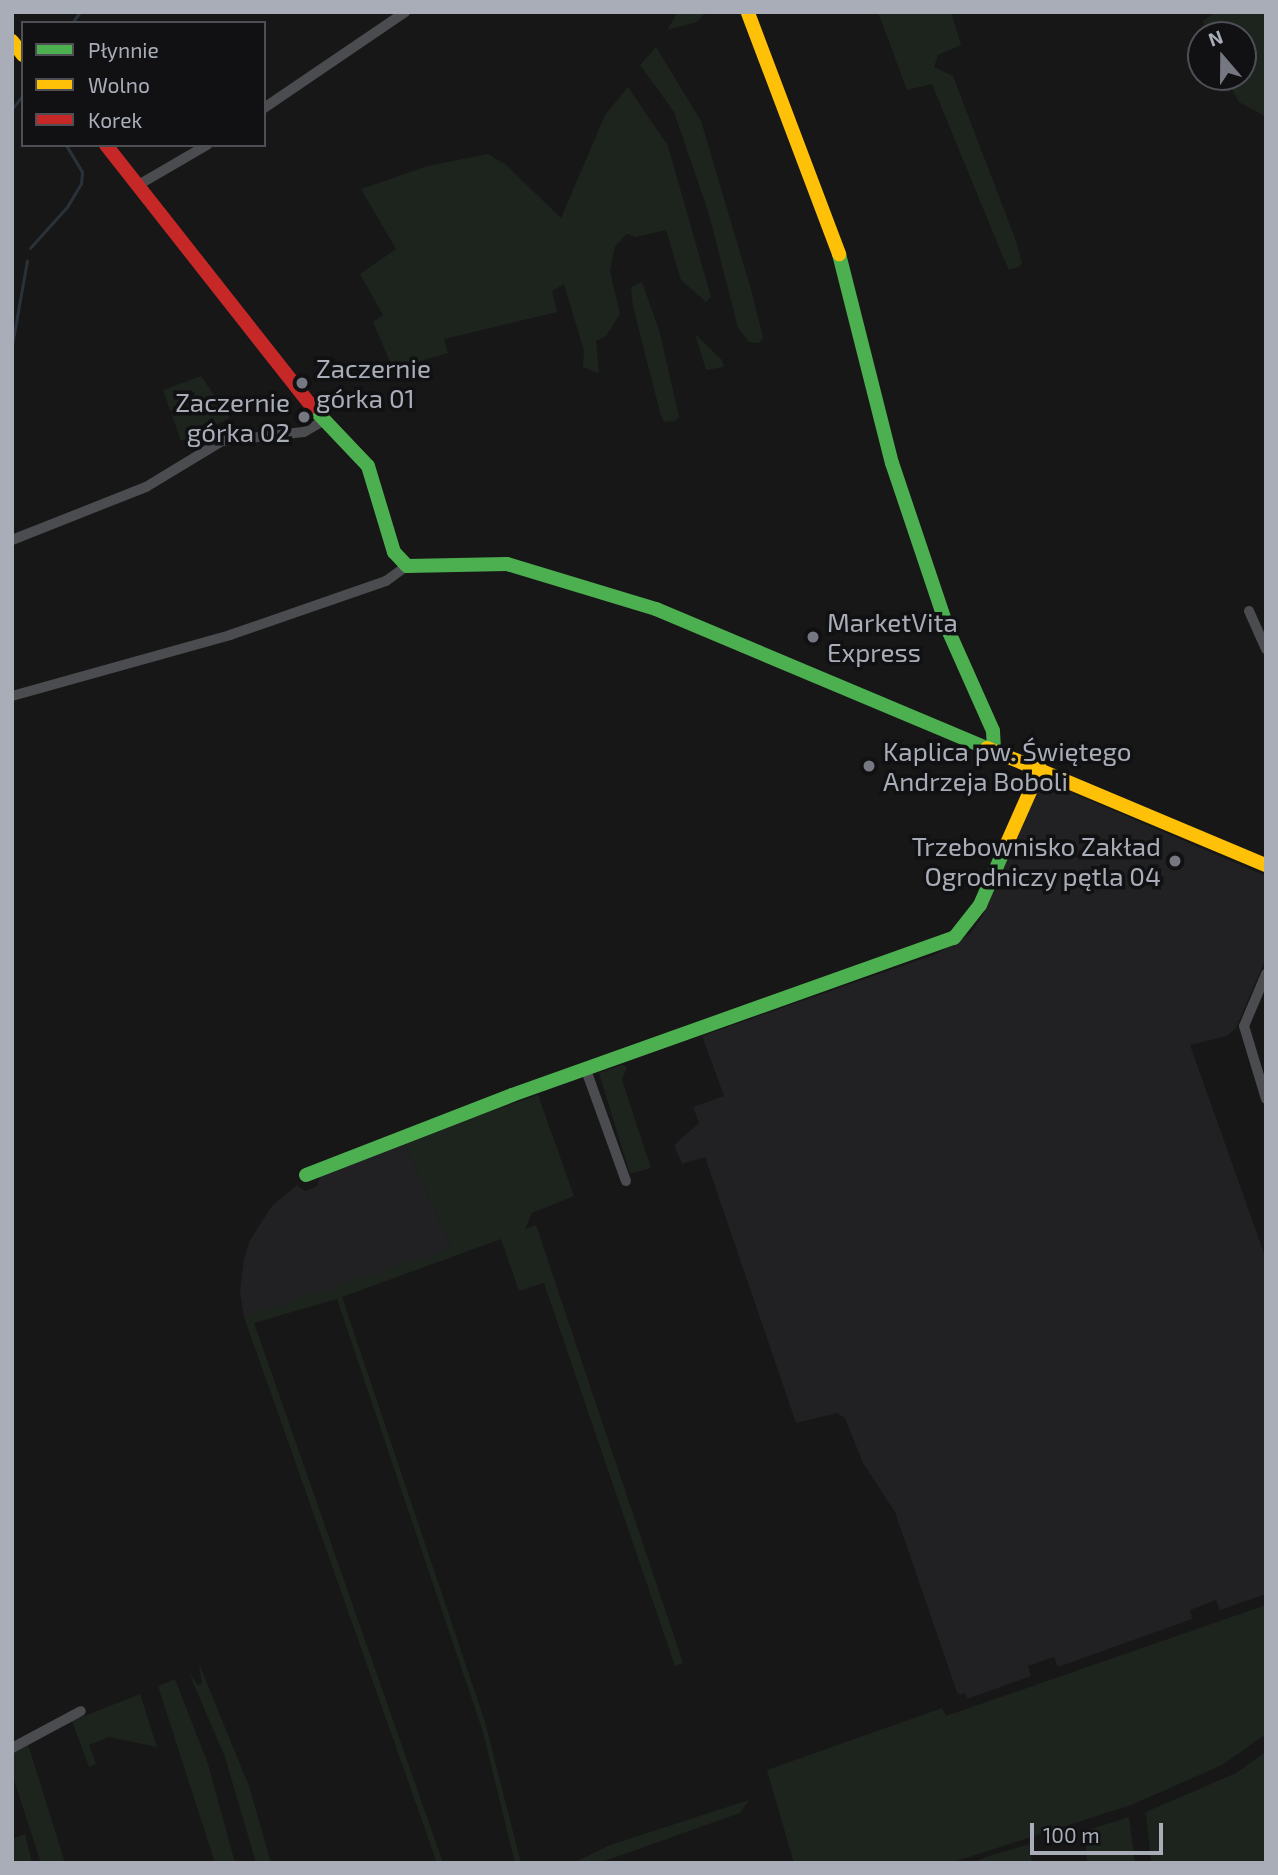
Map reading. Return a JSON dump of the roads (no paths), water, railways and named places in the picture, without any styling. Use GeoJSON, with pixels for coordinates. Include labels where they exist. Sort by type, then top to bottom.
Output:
{"type":"FeatureCollection","features":[{"type":"Feature","properties":{"kind":"street"},"geometry":{"type":"LineString","coordinates":[[266,107],[405,12]]}},
{"type":"Feature","properties":{"kind":"street"},"geometry":{"type":"LineString","coordinates":[[748,13],[825,210],[892,463],[949,632],[996,738],[994,749]]}},
{"type":"Feature","properties":{"kind":"street"},"geometry":{"type":"LineString","coordinates":[[108,147],[141,184],[323,421],[368,466],[394,552],[407,566]]}},
{"type":"Feature","properties":{"kind":"street"},"geometry":{"type":"LineString","coordinates":[[141,184],[204,147]]}},
{"type":"Feature","properties":{"kind":"street"},"geometry":{"type":"LineString","coordinates":[[12,540],[146,487],[222,441],[304,432],[323,421]]}},
{"type":"Feature","properties":{"kind":"street"},"geometry":{"type":"LineString","coordinates":[[12,696],[230,635],[386,581],[407,566],[507,564],[596,589],[724,634],[1266,865]]}},
{"type":"Feature","properties":{"kind":"street"},"geometry":{"type":"LineString","coordinates":[[1249,611],[1266,649]]}},
{"type":"Feature","properties":{"kind":"street"},"geometry":{"type":"LineString","coordinates":[[306,1175],[586,1070],[954,938],[980,905],[1040,769]]}},
{"type":"Feature","properties":{"kind":"street"},"geometry":{"type":"LineString","coordinates":[[1266,974],[1244,1026],[1266,1099]]}},
{"type":"Feature","properties":{"kind":"street"},"geometry":{"type":"LineString","coordinates":[[586,1070],[626,1181]]}},
{"type":"Feature","properties":{"kind":"street"},"geometry":{"type":"LineString","coordinates":[[12,1748],[81,1711]]}},
{"type":"Feature","properties":{"kind":"waterway"},"geometry":{"type":"LineString","coordinates":[[73,21],[80,12]]}},
{"type":"Feature","properties":{"kind":"waterway"},"geometry":{"type":"LineString","coordinates":[[12,109],[21,98]]}},
{"type":"Feature","properties":{"kind":"waterway"},"geometry":{"type":"LineString","coordinates":[[30,248],[67,207],[81,184],[82,172],[67,147]]}},
{"type":"Feature","properties":{"kind":"waterway"},"geometry":{"type":"LineString","coordinates":[[12,345],[27,261]]}},
{"type":"Feature","properties":{"kind":"place","name":"Zaczernie górka 01"},"geometry":{"type":"Point","coordinates":[302,383]}},
{"type":"Feature","properties":{"kind":"place","name":"Zaczernie górka 02"},"geometry":{"type":"Point","coordinates":[304,417]}},
{"type":"Feature","properties":{"kind":"place","name":"MarketVita Express"},"geometry":{"type":"Point","coordinates":[813,637]}},
{"type":"Feature","properties":{"kind":"place","name":"Kaplica pw. Świętego Andrzeja Boboli"},"geometry":{"type":"Point","coordinates":[869,766]}},
{"type":"Feature","properties":{"kind":"place","name":"Trzebownisko Zakład Ogrodniczy pętla 04"},"geometry":{"type":"Point","coordinates":[1175,861]}}]}
